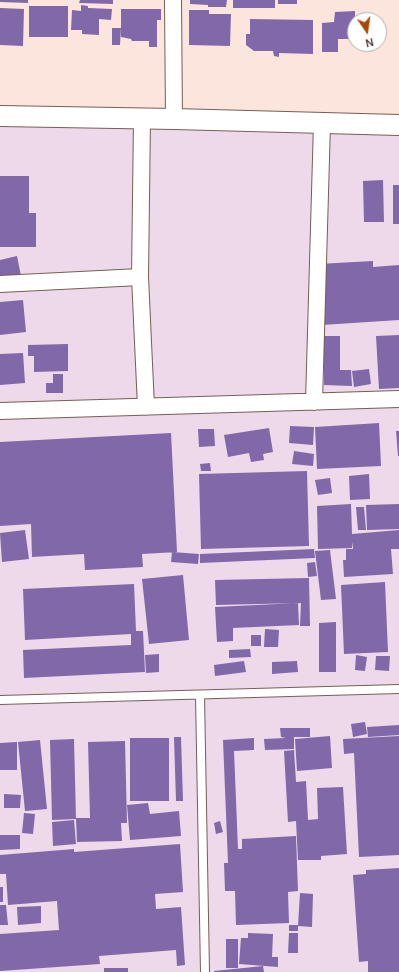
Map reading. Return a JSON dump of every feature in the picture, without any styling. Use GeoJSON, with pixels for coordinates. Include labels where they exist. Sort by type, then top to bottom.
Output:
{"type":"FeatureCollection","features":[{"type":"Feature","properties":{"kind":"street"},"geometry":{"type":"LineString","coordinates":[[173,0],[174,119]]}},
{"type":"Feature","properties":{"kind":"street"},"geometry":{"type":"LineString","coordinates":[[0,116],[174,119],[399,126]]}},
{"type":"Feature","properties":{"kind":"street"},"geometry":{"type":"LineString","coordinates":[[142,119],[140,277],[146,407]]}},
{"type":"Feature","properties":{"kind":"street"},"geometry":{"type":"LineString","coordinates":[[314,402],[322,123]]}},
{"type":"Feature","properties":{"kind":"street"},"geometry":{"type":"LineString","coordinates":[[0,284],[140,277]]}},
{"type":"Feature","properties":{"kind":"street"},"geometry":{"type":"LineString","coordinates":[[0,411],[399,399]]}},
{"type":"Feature","properties":{"kind":"lane"},"geometry":{"type":"LineString","coordinates":[[0,700],[399,689]]}},
{"type":"Feature","properties":{"kind":"lane"},"geometry":{"type":"LineString","coordinates":[[200,695],[205,972]]}},
{"type":"Feature","properties":{"kind":"shaded area"},"geometry":{"type":"Polygon","coordinates":[[[0,122],[399,135],[399,972],[0,972],[0,122]]]}},
{"type":"Feature","properties":{"kind":"building"},"geometry":{"type":"Polygon","coordinates":[[[0,0],[28,0],[28,3],[0,2],[0,0]]]}},
{"type":"Feature","properties":{"kind":"building"},"geometry":{"type":"Polygon","coordinates":[[[80,0],[113,0],[113,4],[79,3],[80,0]]]}},
{"type":"Feature","properties":{"kind":"building"},"geometry":{"type":"Polygon","coordinates":[[[190,0],[227,0],[226,7],[208,7],[208,5],[190,4],[190,0]]]}},
{"type":"Feature","properties":{"kind":"building"},"geometry":{"type":"Polygon","coordinates":[[[233,0],[275,0],[275,8],[233,8],[233,0]]]}},
{"type":"Feature","properties":{"kind":"building"},"geometry":{"type":"Polygon","coordinates":[[[278,0],[297,0],[297,4],[278,4],[278,0]]]}},
{"type":"Feature","properties":{"kind":"building"},"geometry":{"type":"Polygon","coordinates":[[[81,5],[88,6],[88,8],[112,9],[111,20],[99,19],[99,35],[82,34],[82,30],[71,30],[72,10],[81,11],[81,5]]]}},
{"type":"Feature","properties":{"kind":"building"},"geometry":{"type":"Polygon","coordinates":[[[29,6],[68,6],[68,37],[29,37],[29,6]]]}},
{"type":"Feature","properties":{"kind":"building"},"geometry":{"type":"Polygon","coordinates":[[[0,8],[24,9],[23,46],[0,45],[0,8]]]}},
{"type":"Feature","properties":{"kind":"building"},"geometry":{"type":"Polygon","coordinates":[[[121,9],[161,9],[161,20],[157,20],[157,47],[149,47],[149,41],[132,41],[131,39],[121,37],[121,9]]]}},
{"type":"Feature","properties":{"kind":"building"},"geometry":{"type":"Polygon","coordinates":[[[189,10],[209,10],[209,14],[231,14],[230,46],[189,45],[189,10]]]}},
{"type":"Feature","properties":{"kind":"building"},"geometry":{"type":"Polygon","coordinates":[[[355,11],[347,12],[347,39],[338,39],[338,52],[322,52],[322,23],[334,22],[335,12],[355,11]]]}},
{"type":"Feature","properties":{"kind":"building"},"geometry":{"type":"Polygon","coordinates":[[[250,19],[313,20],[313,54],[279,53],[279,57],[274,56],[273,51],[254,51],[246,45],[246,34],[250,34],[250,19]]]}},
{"type":"Feature","properties":{"kind":"building"},"geometry":{"type":"Polygon","coordinates":[[[112,28],[121,28],[120,45],[112,45],[112,28]]]}},
{"type":"Feature","properties":{"kind":"building"},"geometry":{"type":"Polygon","coordinates":[[[0,176],[29,176],[29,213],[36,213],[36,247],[0,247],[0,176]]]}},
{"type":"Feature","properties":{"kind":"building"},"geometry":{"type":"Polygon","coordinates":[[[383,180],[384,222],[364,222],[363,181],[383,180]]]}},
{"type":"Feature","properties":{"kind":"building"},"geometry":{"type":"Polygon","coordinates":[[[393,185],[399,185],[399,224],[393,224],[393,185]]]}},
{"type":"Feature","properties":{"kind":"building"},"geometry":{"type":"Polygon","coordinates":[[[17,256],[21,276],[0,279],[0,260],[17,256]]]}},
{"type":"Feature","properties":{"kind":"building"},"geometry":{"type":"Polygon","coordinates":[[[373,261],[373,267],[399,265],[399,320],[322,325],[318,264],[373,261]]]}},
{"type":"Feature","properties":{"kind":"building"},"geometry":{"type":"Polygon","coordinates":[[[23,300],[26,332],[0,335],[0,302],[23,300]]]}},
{"type":"Feature","properties":{"kind":"building"},"geometry":{"type":"Polygon","coordinates":[[[399,335],[399,388],[379,389],[376,336],[399,335]]]}},
{"type":"Feature","properties":{"kind":"building"},"geometry":{"type":"Polygon","coordinates":[[[324,336],[340,336],[340,370],[351,370],[352,386],[324,385],[324,336]]]}},
{"type":"Feature","properties":{"kind":"building"},"geometry":{"type":"Polygon","coordinates":[[[68,344],[68,371],[34,372],[34,356],[28,356],[28,345],[68,344]]]}},
{"type":"Feature","properties":{"kind":"building"},"geometry":{"type":"Polygon","coordinates":[[[23,353],[25,383],[0,385],[0,354],[23,353]]]}},
{"type":"Feature","properties":{"kind":"building"},"geometry":{"type":"Polygon","coordinates":[[[369,369],[371,384],[354,387],[352,371],[369,369]]]}},
{"type":"Feature","properties":{"kind":"building"},"geometry":{"type":"Polygon","coordinates":[[[53,374],[63,374],[63,393],[46,393],[46,383],[53,383],[53,374]]]}},
{"type":"Feature","properties":{"kind":"building"},"geometry":{"type":"Polygon","coordinates":[[[379,423],[381,466],[317,469],[315,427],[379,423]]]}},
{"type":"Feature","properties":{"kind":"building"},"geometry":{"type":"Polygon","coordinates":[[[290,426],[314,427],[313,445],[289,443],[290,426]]]}},
{"type":"Feature","properties":{"kind":"building"},"geometry":{"type":"Polygon","coordinates":[[[269,428],[273,452],[263,454],[264,460],[251,462],[249,453],[228,457],[224,435],[269,428]]]}},
{"type":"Feature","properties":{"kind":"building"},"geometry":{"type":"Polygon","coordinates":[[[198,429],[214,429],[215,446],[199,447],[198,429]]]}},
{"type":"Feature","properties":{"kind":"building"},"geometry":{"type":"Polygon","coordinates":[[[396,431],[399,431],[399,456],[398,456],[396,431]]]}},
{"type":"Feature","properties":{"kind":"building"},"geometry":{"type":"Polygon","coordinates":[[[171,433],[177,552],[142,554],[143,567],[85,570],[84,554],[32,557],[31,524],[0,526],[0,442],[171,433]]]}},
{"type":"Feature","properties":{"kind":"building"},"geometry":{"type":"Polygon","coordinates":[[[294,451],[314,454],[313,466],[292,464],[294,451]]]}},
{"type":"Feature","properties":{"kind":"building"},"geometry":{"type":"Polygon","coordinates":[[[210,463],[211,471],[201,471],[200,464],[210,463]]]}},
{"type":"Feature","properties":{"kind":"building"},"geometry":{"type":"Polygon","coordinates":[[[307,471],[309,546],[201,549],[199,474],[307,471]]]}},
{"type":"Feature","properties":{"kind":"building"},"geometry":{"type":"Polygon","coordinates":[[[369,474],[370,499],[350,500],[349,476],[369,474]]]}},
{"type":"Feature","properties":{"kind":"building"},"geometry":{"type":"Polygon","coordinates":[[[330,478],[332,493],[318,495],[315,480],[330,478]]]}},
{"type":"Feature","properties":{"kind":"building"},"geometry":{"type":"Polygon","coordinates":[[[351,504],[352,534],[399,530],[399,549],[391,549],[393,574],[344,577],[343,560],[346,560],[346,549],[353,549],[353,542],[352,548],[318,549],[317,506],[351,504]]]}},
{"type":"Feature","properties":{"kind":"building"},"geometry":{"type":"Polygon","coordinates":[[[399,504],[399,529],[367,530],[366,505],[399,504]]]}},
{"type":"Feature","properties":{"kind":"building"},"geometry":{"type":"Polygon","coordinates":[[[356,507],[364,507],[366,530],[358,530],[356,507]]]}},
{"type":"Feature","properties":{"kind":"building"},"geometry":{"type":"Polygon","coordinates":[[[25,530],[29,559],[2,562],[0,533],[25,530]]]}},
{"type":"Feature","properties":{"kind":"building"},"geometry":{"type":"Polygon","coordinates":[[[314,549],[315,558],[200,563],[200,554],[314,549]]]}},
{"type":"Feature","properties":{"kind":"building"},"geometry":{"type":"Polygon","coordinates":[[[330,550],[336,599],[321,600],[315,551],[330,550]]]}},
{"type":"Feature","properties":{"kind":"building"},"geometry":{"type":"Polygon","coordinates":[[[172,552],[199,554],[198,564],[171,562],[172,552]]]}},
{"type":"Feature","properties":{"kind":"building"},"geometry":{"type":"Polygon","coordinates":[[[315,562],[317,576],[308,577],[307,563],[315,562]]]}},
{"type":"Feature","properties":{"kind":"building"},"geometry":{"type":"Polygon","coordinates":[[[183,575],[189,640],[149,644],[142,579],[183,575]]]}},
{"type":"Feature","properties":{"kind":"building"},"geometry":{"type":"Polygon","coordinates":[[[309,578],[310,626],[300,626],[301,603],[216,605],[215,580],[309,578]]]}},
{"type":"Feature","properties":{"kind":"building"},"geometry":{"type":"Polygon","coordinates":[[[385,582],[388,652],[344,654],[341,585],[385,582]]]}},
{"type":"Feature","properties":{"kind":"building"},"geometry":{"type":"Polygon","coordinates":[[[134,584],[136,631],[143,631],[145,672],[24,678],[23,650],[131,645],[131,634],[25,640],[23,589],[134,584]]]}},
{"type":"Feature","properties":{"kind":"building"},"geometry":{"type":"Polygon","coordinates":[[[298,603],[299,625],[233,628],[233,641],[217,642],[215,607],[298,603]]]}},
{"type":"Feature","properties":{"kind":"building"},"geometry":{"type":"Polygon","coordinates":[[[336,622],[336,672],[319,672],[319,623],[336,622]]]}},
{"type":"Feature","properties":{"kind":"building"},"geometry":{"type":"Polygon","coordinates":[[[265,629],[279,630],[278,647],[264,647],[265,629]]]}},
{"type":"Feature","properties":{"kind":"building"},"geometry":{"type":"Polygon","coordinates":[[[251,635],[261,635],[261,646],[251,646],[251,635]]]}},
{"type":"Feature","properties":{"kind":"building"},"geometry":{"type":"Polygon","coordinates":[[[250,649],[251,657],[229,658],[229,650],[250,649]]]}},
{"type":"Feature","properties":{"kind":"building"},"geometry":{"type":"Polygon","coordinates":[[[159,654],[159,672],[146,673],[145,655],[159,654]]]}},
{"type":"Feature","properties":{"kind":"building"},"geometry":{"type":"Polygon","coordinates":[[[356,655],[367,657],[365,671],[355,670],[356,655]]]}},
{"type":"Feature","properties":{"kind":"building"},"geometry":{"type":"Polygon","coordinates":[[[376,656],[390,656],[389,671],[375,670],[376,656]]]}},
{"type":"Feature","properties":{"kind":"building"},"geometry":{"type":"Polygon","coordinates":[[[244,661],[246,672],[215,676],[214,665],[244,661]]]}},
{"type":"Feature","properties":{"kind":"building"},"geometry":{"type":"Polygon","coordinates":[[[297,661],[298,672],[272,674],[272,662],[297,661]]]}},
{"type":"Feature","properties":{"kind":"building"},"geometry":{"type":"Polygon","coordinates":[[[365,722],[367,734],[353,737],[351,724],[365,722]]]}},
{"type":"Feature","properties":{"kind":"building"},"geometry":{"type":"Polygon","coordinates":[[[399,725],[399,735],[368,737],[367,727],[399,725]]]}},
{"type":"Feature","properties":{"kind":"building"},"geometry":{"type":"Polygon","coordinates":[[[280,728],[310,728],[310,737],[294,737],[294,749],[265,750],[264,739],[286,738],[281,737],[280,728]]]}},
{"type":"Feature","properties":{"kind":"building"},"geometry":{"type":"Polygon","coordinates":[[[330,736],[332,768],[297,771],[295,739],[330,736]]]}},
{"type":"Feature","properties":{"kind":"building"},"geometry":{"type":"Polygon","coordinates":[[[399,736],[399,855],[359,857],[354,753],[344,754],[343,739],[399,736]]]}},
{"type":"Feature","properties":{"kind":"building"},"geometry":{"type":"Polygon","coordinates":[[[174,737],[181,737],[183,801],[176,801],[174,737]]]}},
{"type":"Feature","properties":{"kind":"building"},"geometry":{"type":"Polygon","coordinates":[[[130,738],[169,738],[169,801],[130,801],[130,738]]]}},
{"type":"Feature","properties":{"kind":"building"},"geometry":{"type":"Polygon","coordinates":[[[254,738],[254,750],[234,751],[238,849],[242,849],[242,839],[296,836],[298,891],[288,892],[289,923],[236,925],[235,891],[225,891],[224,863],[228,863],[223,740],[254,738]]]}},
{"type":"Feature","properties":{"kind":"building"},"geometry":{"type":"Polygon","coordinates":[[[74,739],[76,819],[52,820],[50,740],[74,739]]]}},
{"type":"Feature","properties":{"kind":"building"},"geometry":{"type":"Polygon","coordinates":[[[40,740],[47,809],[25,811],[18,742],[40,740]]]}},
{"type":"Feature","properties":{"kind":"building"},"geometry":{"type":"Polygon","coordinates":[[[125,741],[127,823],[121,823],[122,841],[77,842],[76,818],[90,818],[88,742],[125,741]]]}},
{"type":"Feature","properties":{"kind":"building"},"geometry":{"type":"Polygon","coordinates":[[[17,742],[17,770],[0,770],[0,743],[17,742]]]}},
{"type":"Feature","properties":{"kind":"building"},"geometry":{"type":"Polygon","coordinates":[[[294,750],[296,782],[306,781],[308,820],[318,819],[317,788],[343,787],[347,854],[321,856],[321,860],[298,860],[296,821],[288,822],[284,751],[294,750]]]}},
{"type":"Feature","properties":{"kind":"building"},"geometry":{"type":"Polygon","coordinates":[[[4,794],[21,795],[20,808],[4,808],[4,794]]]}},
{"type":"Feature","properties":{"kind":"building"},"geometry":{"type":"Polygon","coordinates":[[[148,803],[150,814],[179,811],[181,836],[130,840],[127,805],[148,803]]]}},
{"type":"Feature","properties":{"kind":"building"},"geometry":{"type":"Polygon","coordinates":[[[24,813],[35,814],[33,834],[22,833],[24,813]]]}},
{"type":"Feature","properties":{"kind":"building"},"geometry":{"type":"Polygon","coordinates":[[[74,820],[76,844],[53,846],[52,822],[74,820]]]}},
{"type":"Feature","properties":{"kind":"building"},"geometry":{"type":"Polygon","coordinates":[[[220,821],[223,832],[216,834],[214,823],[220,821]]]}},
{"type":"Feature","properties":{"kind":"building"},"geometry":{"type":"Polygon","coordinates":[[[0,835],[20,835],[20,849],[0,850],[0,835]]]}},
{"type":"Feature","properties":{"kind":"building"},"geometry":{"type":"Polygon","coordinates":[[[180,844],[183,892],[155,894],[156,909],[181,907],[185,965],[177,966],[176,950],[99,956],[100,964],[0,971],[0,934],[59,930],[57,901],[8,905],[6,874],[0,874],[0,855],[74,849],[74,852],[180,844]]]}},
{"type":"Feature","properties":{"kind":"building"},"geometry":{"type":"Polygon","coordinates":[[[399,868],[399,972],[368,972],[368,961],[359,962],[353,875],[366,874],[366,870],[399,868]]]}},
{"type":"Feature","properties":{"kind":"building"},"geometry":{"type":"Polygon","coordinates":[[[0,887],[3,887],[3,902],[0,902],[0,887]]]}},
{"type":"Feature","properties":{"kind":"building"},"geometry":{"type":"Polygon","coordinates":[[[300,893],[313,894],[312,927],[298,926],[300,893]]]}},
{"type":"Feature","properties":{"kind":"building"},"geometry":{"type":"Polygon","coordinates":[[[0,905],[6,905],[8,925],[0,925],[0,905]]]}},
{"type":"Feature","properties":{"kind":"building"},"geometry":{"type":"Polygon","coordinates":[[[41,906],[41,923],[18,925],[17,907],[41,906]]]}},
{"type":"Feature","properties":{"kind":"building"},"geometry":{"type":"Polygon","coordinates":[[[289,925],[298,925],[298,931],[289,931],[289,925]]]}},
{"type":"Feature","properties":{"kind":"building"},"geometry":{"type":"Polygon","coordinates":[[[248,933],[273,934],[272,957],[278,957],[278,967],[239,964],[241,938],[248,938],[248,933]]]}},
{"type":"Feature","properties":{"kind":"building"},"geometry":{"type":"Polygon","coordinates":[[[289,933],[298,933],[298,953],[288,953],[289,933]]]}},
{"type":"Feature","properties":{"kind":"building"},"geometry":{"type":"Polygon","coordinates":[[[226,939],[238,939],[238,968],[226,968],[226,939]]]}},
{"type":"Feature","properties":{"kind":"building"},"geometry":{"type":"Polygon","coordinates":[[[263,966],[264,972],[214,972],[214,971],[263,966]]]}},
{"type":"Feature","properties":{"kind":"building"},"geometry":{"type":"Polygon","coordinates":[[[104,968],[128,968],[128,972],[104,972],[104,968]]]}}]}
